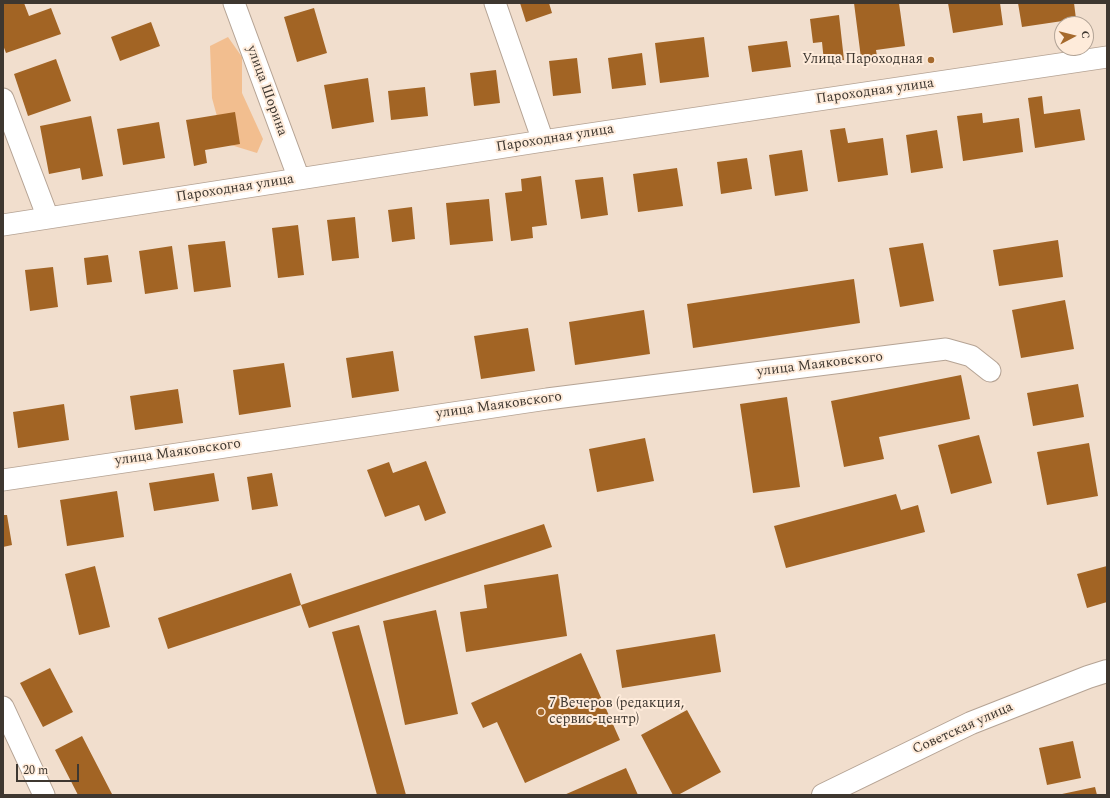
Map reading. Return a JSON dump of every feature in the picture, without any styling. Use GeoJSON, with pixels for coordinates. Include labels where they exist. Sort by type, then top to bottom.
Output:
{"type":"FeatureCollection","features":[{"type":"Feature","properties":{"kind":"street","name":"улица Шорина"},"geometry":{"type":"LineString","coordinates":[[234,3],[299,179]]}},
{"type":"Feature","properties":{"kind":"street"},"geometry":{"type":"LineString","coordinates":[[495,3],[543,141]]}},
{"type":"Feature","properties":{"kind":"street","name":"Пароходная улица"},"geometry":{"type":"LineString","coordinates":[[3,225],[543,141],[1107,57]]}},
{"type":"Feature","properties":{"kind":"street"},"geometry":{"type":"LineString","coordinates":[[3,99],[48,218]]}},
{"type":"Feature","properties":{"kind":"street","name":"улица Маяковского"},"geometry":{"type":"LineString","coordinates":[[3,480],[547,398],[946,349],[971,356],[990,371]]}},
{"type":"Feature","properties":{"kind":"street","name":"Советская улица"},"geometry":{"type":"LineString","coordinates":[[823,795],[971,723],[1088,677],[1107,672]]}},
{"type":"Feature","properties":{"kind":"street"},"geometry":{"type":"LineString","coordinates":[[3,707],[44,795]]}},
{"type":"Feature","properties":{"kind":"shaded area"},"geometry":{"type":"Polygon","coordinates":[[[228,37],[242,57],[242,93],[263,139],[257,153],[231,145],[218,120],[212,98],[210,46],[228,37]]]}},
{"type":"Feature","properties":{"kind":"building"},"geometry":{"type":"Polygon","coordinates":[[[24,3],[29,16],[51,8],[61,34],[6,53],[3,45],[3,4],[24,3]]]}},
{"type":"Feature","properties":{"kind":"building"},"geometry":{"type":"Polygon","coordinates":[[[520,3],[549,3],[552,13],[526,22],[520,3]]]}},
{"type":"Feature","properties":{"kind":"building"},"geometry":{"type":"Polygon","coordinates":[[[854,3],[899,3],[905,46],[876,50],[877,56],[861,58],[854,3]]]}},
{"type":"Feature","properties":{"kind":"building"},"geometry":{"type":"Polygon","coordinates":[[[948,3],[1000,3],[1003,25],[953,33],[948,3]]]}},
{"type":"Feature","properties":{"kind":"building"},"geometry":{"type":"Polygon","coordinates":[[[1018,3],[1074,3],[1076,16],[1054,16],[1054,22],[1022,27],[1018,3]]]}},
{"type":"Feature","properties":{"kind":"building"},"geometry":{"type":"Polygon","coordinates":[[[314,8],[327,53],[297,62],[284,17],[314,8]]]}},
{"type":"Feature","properties":{"kind":"building"},"geometry":{"type":"Polygon","coordinates":[[[839,15],[844,60],[824,62],[822,42],[813,43],[810,19],[839,15]]]}},
{"type":"Feature","properties":{"kind":"building"},"geometry":{"type":"Polygon","coordinates":[[[151,22],[160,46],[120,61],[111,37],[151,22]]]}},
{"type":"Feature","properties":{"kind":"building"},"geometry":{"type":"Polygon","coordinates":[[[704,37],[709,77],[660,83],[655,43],[704,37]]]}},
{"type":"Feature","properties":{"kind":"building"},"geometry":{"type":"Polygon","coordinates":[[[787,41],[791,67],[752,72],[748,46],[787,41]]]}},
{"type":"Feature","properties":{"kind":"building"},"geometry":{"type":"Polygon","coordinates":[[[642,53],[646,85],[612,89],[608,58],[642,53]]]}},
{"type":"Feature","properties":{"kind":"building"},"geometry":{"type":"Polygon","coordinates":[[[577,58],[581,93],[553,96],[549,61],[577,58]]]}},
{"type":"Feature","properties":{"kind":"building"},"geometry":{"type":"Polygon","coordinates":[[[56,59],[71,101],[28,116],[14,74],[56,59]]]}},
{"type":"Feature","properties":{"kind":"building"},"geometry":{"type":"Polygon","coordinates":[[[496,70],[500,103],[474,106],[470,73],[496,70]]]}},
{"type":"Feature","properties":{"kind":"building"},"geometry":{"type":"Polygon","coordinates":[[[368,78],[374,122],[332,129],[324,85],[368,78]]]}},
{"type":"Feature","properties":{"kind":"building"},"geometry":{"type":"Polygon","coordinates":[[[425,87],[428,116],[391,120],[388,91],[425,87]]]}},
{"type":"Feature","properties":{"kind":"building"},"geometry":{"type":"Polygon","coordinates":[[[1042,96],[1044,114],[1080,109],[1085,140],[1035,148],[1028,98],[1042,96]]]}},
{"type":"Feature","properties":{"kind":"building"},"geometry":{"type":"Polygon","coordinates":[[[235,112],[240,144],[205,150],[207,163],[194,166],[186,120],[235,112]]]}},
{"type":"Feature","properties":{"kind":"building"},"geometry":{"type":"Polygon","coordinates":[[[982,113],[983,123],[1019,118],[1023,152],[963,161],[957,116],[982,113]]]}},
{"type":"Feature","properties":{"kind":"building"},"geometry":{"type":"Polygon","coordinates":[[[91,116],[103,176],[82,180],[80,168],[49,174],[40,126],[91,116]]]}},
{"type":"Feature","properties":{"kind":"building"},"geometry":{"type":"Polygon","coordinates":[[[159,122],[165,158],[123,165],[117,129],[159,122]]]}},
{"type":"Feature","properties":{"kind":"building"},"geometry":{"type":"Polygon","coordinates":[[[845,128],[848,143],[883,138],[888,175],[838,182],[830,130],[845,128]]]}},
{"type":"Feature","properties":{"kind":"building"},"geometry":{"type":"Polygon","coordinates":[[[937,130],[943,168],[911,173],[906,135],[937,130]]]}},
{"type":"Feature","properties":{"kind":"building"},"geometry":{"type":"Polygon","coordinates":[[[802,150],[808,191],[775,196],[769,155],[802,150]]]}},
{"type":"Feature","properties":{"kind":"building"},"geometry":{"type":"Polygon","coordinates":[[[747,158],[752,189],[721,194],[717,162],[747,158]]]}},
{"type":"Feature","properties":{"kind":"building"},"geometry":{"type":"Polygon","coordinates":[[[677,168],[683,206],[638,212],[633,174],[677,168]]]}},
{"type":"Feature","properties":{"kind":"building"},"geometry":{"type":"Polygon","coordinates":[[[541,176],[547,225],[532,227],[533,238],[511,241],[505,193],[522,191],[521,179],[541,176]]]}},
{"type":"Feature","properties":{"kind":"building"},"geometry":{"type":"Polygon","coordinates":[[[603,177],[608,215],[581,219],[575,180],[603,177]]]}},
{"type":"Feature","properties":{"kind":"building"},"geometry":{"type":"Polygon","coordinates":[[[489,199],[493,241],[450,245],[446,203],[489,199]]]}},
{"type":"Feature","properties":{"kind":"building"},"geometry":{"type":"Polygon","coordinates":[[[412,207],[415,239],[392,242],[388,210],[412,207]]]}},
{"type":"Feature","properties":{"kind":"building"},"geometry":{"type":"Polygon","coordinates":[[[355,217],[359,258],[332,261],[327,220],[355,217]]]}},
{"type":"Feature","properties":{"kind":"building"},"geometry":{"type":"Polygon","coordinates":[[[298,225],[304,275],[278,278],[272,228],[298,225]]]}},
{"type":"Feature","properties":{"kind":"building"},"geometry":{"type":"Polygon","coordinates":[[[1058,240],[1063,277],[999,286],[993,250],[1058,240]]]}},
{"type":"Feature","properties":{"kind":"building"},"geometry":{"type":"Polygon","coordinates":[[[225,241],[231,287],[194,292],[188,245],[225,241]]]}},
{"type":"Feature","properties":{"kind":"building"},"geometry":{"type":"Polygon","coordinates":[[[923,243],[934,301],[900,307],[889,248],[923,243]]]}},
{"type":"Feature","properties":{"kind":"building"},"geometry":{"type":"Polygon","coordinates":[[[172,246],[178,289],[145,294],[139,251],[172,246]]]}},
{"type":"Feature","properties":{"kind":"building"},"geometry":{"type":"Polygon","coordinates":[[[108,255],[112,282],[87,285],[84,258],[108,255]]]}},
{"type":"Feature","properties":{"kind":"building"},"geometry":{"type":"Polygon","coordinates":[[[53,267],[58,307],[30,311],[25,270],[53,267]]]}},
{"type":"Feature","properties":{"kind":"building"},"geometry":{"type":"Polygon","coordinates":[[[854,279],[860,323],[693,348],[687,304],[854,279]]]}},
{"type":"Feature","properties":{"kind":"building"},"geometry":{"type":"Polygon","coordinates":[[[1065,300],[1074,349],[1021,358],[1012,310],[1065,300]]]}},
{"type":"Feature","properties":{"kind":"building"},"geometry":{"type":"Polygon","coordinates":[[[644,310],[650,354],[575,365],[569,322],[644,310]]]}},
{"type":"Feature","properties":{"kind":"building"},"geometry":{"type":"Polygon","coordinates":[[[528,328],[535,371],[481,379],[474,336],[528,328]]]}},
{"type":"Feature","properties":{"kind":"building"},"geometry":{"type":"Polygon","coordinates":[[[393,351],[399,391],[352,398],[346,358],[393,351]]]}},
{"type":"Feature","properties":{"kind":"building"},"geometry":{"type":"Polygon","coordinates":[[[284,363],[291,407],[239,415],[233,370],[284,363]]]}},
{"type":"Feature","properties":{"kind":"building"},"geometry":{"type":"Polygon","coordinates":[[[961,375],[970,419],[879,437],[884,459],[844,467],[831,401],[961,375]]]}},
{"type":"Feature","properties":{"kind":"building"},"geometry":{"type":"Polygon","coordinates":[[[1078,384],[1084,417],[1033,426],[1027,393],[1078,384]]]}},
{"type":"Feature","properties":{"kind":"building"},"geometry":{"type":"Polygon","coordinates":[[[178,389],[183,423],[135,430],[130,396],[178,389]]]}},
{"type":"Feature","properties":{"kind":"building"},"geometry":{"type":"Polygon","coordinates":[[[787,397],[800,487],[753,493],[740,404],[787,397]]]}},
{"type":"Feature","properties":{"kind":"building"},"geometry":{"type":"Polygon","coordinates":[[[64,404],[69,440],[18,448],[13,412],[64,404]]]}},
{"type":"Feature","properties":{"kind":"building"},"geometry":{"type":"Polygon","coordinates":[[[979,435],[992,483],[951,494],[938,445],[979,435]]]}},
{"type":"Feature","properties":{"kind":"building"},"geometry":{"type":"Polygon","coordinates":[[[645,438],[654,481],[597,492],[589,449],[645,438]]]}},
{"type":"Feature","properties":{"kind":"building"},"geometry":{"type":"Polygon","coordinates":[[[1089,443],[1098,496],[1047,505],[1037,452],[1089,443]]]}},
{"type":"Feature","properties":{"kind":"building"},"geometry":{"type":"Polygon","coordinates":[[[426,461],[446,513],[425,521],[419,505],[385,517],[367,470],[389,462],[393,473],[426,461]]]}},
{"type":"Feature","properties":{"kind":"building"},"geometry":{"type":"Polygon","coordinates":[[[214,473],[219,501],[154,511],[149,483],[214,473]]]}},
{"type":"Feature","properties":{"kind":"building"},"geometry":{"type":"Polygon","coordinates":[[[272,473],[278,506],[252,510],[247,477],[272,473]]]}},
{"type":"Feature","properties":{"kind":"building"},"geometry":{"type":"Polygon","coordinates":[[[117,491],[124,537],[67,546],[60,500],[117,491]]]}},
{"type":"Feature","properties":{"kind":"building"},"geometry":{"type":"Polygon","coordinates":[[[896,494],[901,510],[918,505],[925,532],[786,568],[774,526],[896,494]]]}},
{"type":"Feature","properties":{"kind":"building"},"geometry":{"type":"Polygon","coordinates":[[[3,515],[7,515],[12,545],[3,547],[3,515]]]}},
{"type":"Feature","properties":{"kind":"building"},"geometry":{"type":"Polygon","coordinates":[[[544,524],[552,547],[309,628],[301,605],[544,524]]]}},
{"type":"Feature","properties":{"kind":"building"},"geometry":{"type":"Polygon","coordinates":[[[95,566],[110,627],[79,635],[65,574],[95,566]]]}},
{"type":"Feature","properties":{"kind":"building"},"geometry":{"type":"Polygon","coordinates":[[[1107,566],[1107,602],[1087,608],[1077,574],[1107,566]]]}},
{"type":"Feature","properties":{"kind":"building"},"geometry":{"type":"Polygon","coordinates":[[[291,573],[301,605],[168,649],[158,618],[291,573]]]}},
{"type":"Feature","properties":{"kind":"building"},"geometry":{"type":"Polygon","coordinates":[[[558,574],[567,636],[466,652],[460,612],[487,608],[484,585],[558,574]]]}},
{"type":"Feature","properties":{"kind":"building"},"geometry":{"type":"Polygon","coordinates":[[[436,610],[458,714],[405,725],[383,621],[436,610]]]}},
{"type":"Feature","properties":{"kind":"building"},"geometry":{"type":"Polygon","coordinates":[[[359,625],[406,795],[377,795],[332,632],[359,625]]]}},
{"type":"Feature","properties":{"kind":"building"},"geometry":{"type":"Polygon","coordinates":[[[715,634],[721,672],[622,688],[616,650],[715,634]]]}},
{"type":"Feature","properties":{"kind":"building","name":"7 Вечеров (редакция, сервис-центр)"},"geometry":{"type":"Polygon","coordinates":[[[581,653],[620,740],[525,783],[497,722],[483,728],[471,703],[581,653]]]}},
{"type":"Feature","properties":{"kind":"building"},"geometry":{"type":"Polygon","coordinates":[[[50,668],[73,712],[43,727],[20,683],[50,668]]]}},
{"type":"Feature","properties":{"kind":"building"},"geometry":{"type":"Polygon","coordinates":[[[687,710],[721,772],[678,795],[673,795],[641,735],[687,710]]]}},
{"type":"Feature","properties":{"kind":"building"},"geometry":{"type":"Polygon","coordinates":[[[82,736],[112,794],[78,795],[55,750],[82,736]]]}},
{"type":"Feature","properties":{"kind":"building"},"geometry":{"type":"Polygon","coordinates":[[[1073,741],[1081,778],[1047,785],[1039,748],[1073,741]]]}},
{"type":"Feature","properties":{"kind":"building"},"geometry":{"type":"Polygon","coordinates":[[[626,768],[638,795],[564,795],[626,768]]]}},
{"type":"Feature","properties":{"kind":"building"},"geometry":{"type":"Polygon","coordinates":[[[1095,787],[1097,795],[1062,795],[1062,794],[1095,787]]]}},
{"type":"Feature","properties":{"kind":"place","name":"Улица Пароходная"},"geometry":{"type":"Point","coordinates":[931,60]}},
{"type":"Feature","properties":{"kind":"place","name":"7 Вечеров (редакция, сервис-центр)"},"geometry":{"type":"Point","coordinates":[541,712]}}]}
